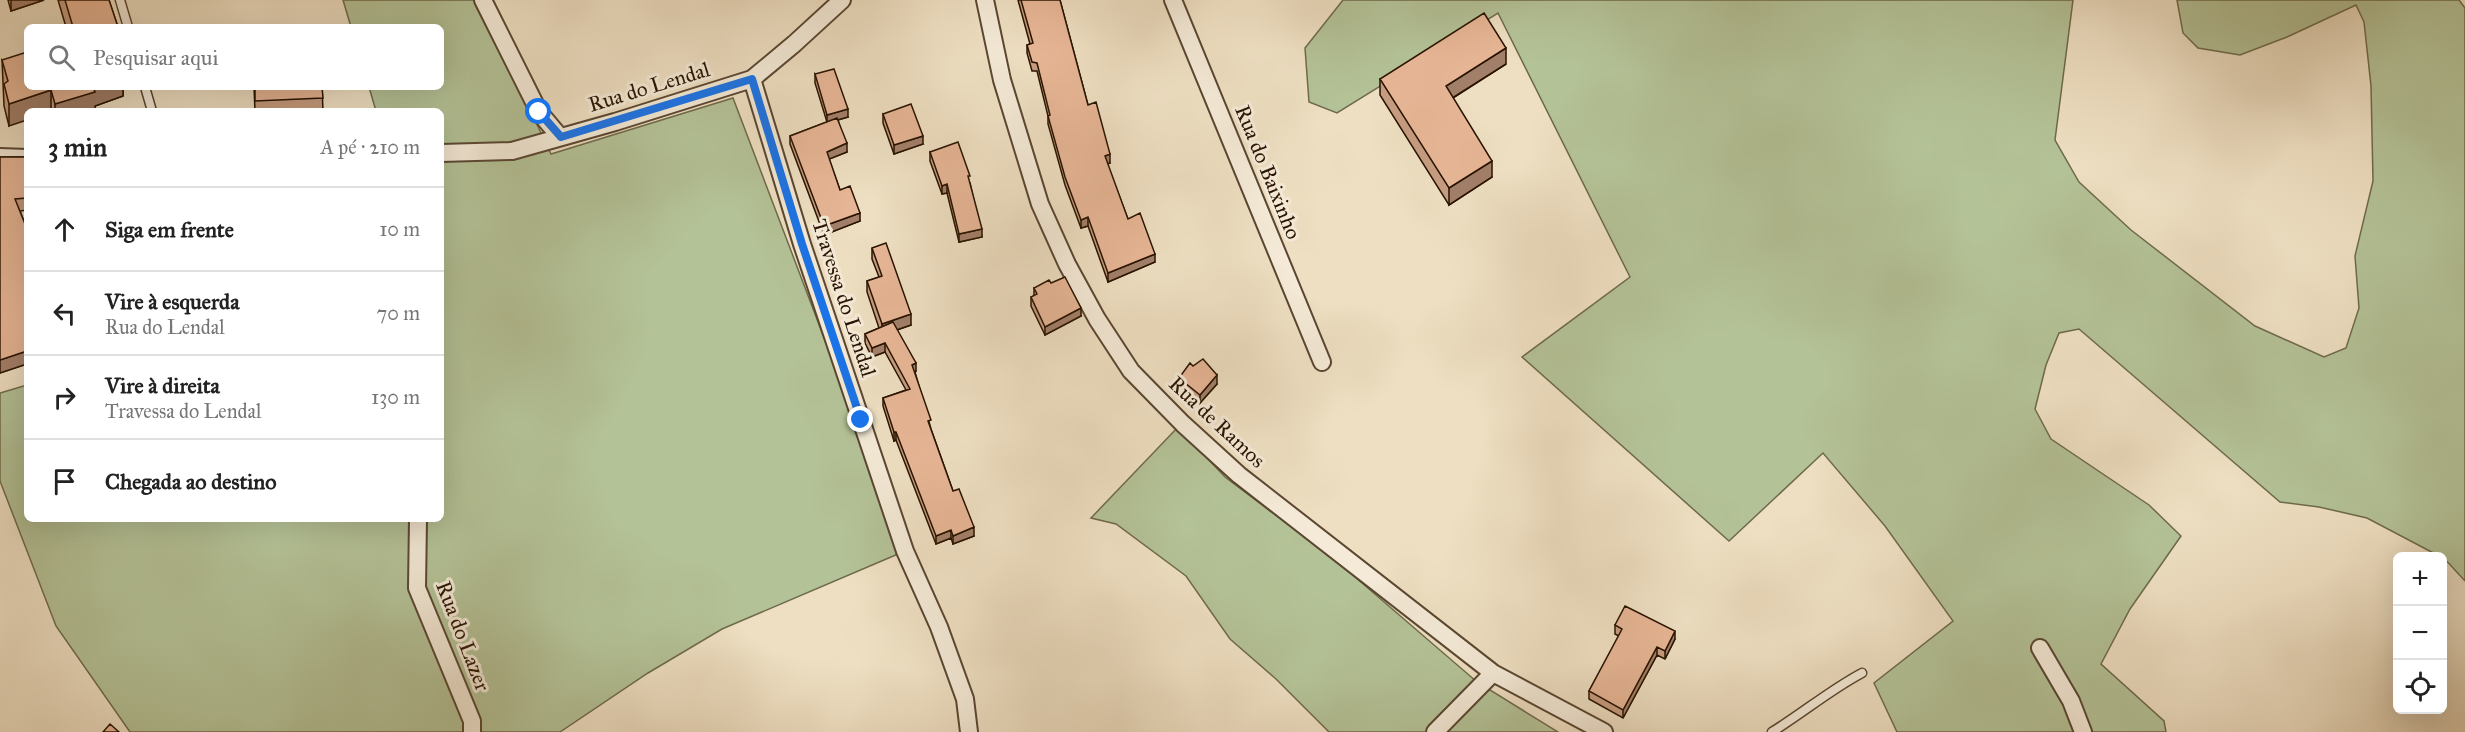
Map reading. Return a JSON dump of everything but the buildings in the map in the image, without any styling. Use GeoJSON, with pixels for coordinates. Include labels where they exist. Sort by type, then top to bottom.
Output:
{"type":"FeatureCollection","features":[{"type":"Feature","properties":{"kind":"street"},"geometry":{"type":"LineString","coordinates":[[483,0],[539,112],[561,137]]}},
{"type":"Feature","properties":{"kind":"street","name":"Rua do Lendal"},"geometry":{"type":"LineString","coordinates":[[444,153],[512,151],[752,79],[842,0]]}},
{"type":"Feature","properties":{"kind":"street","name":"Rua de Ramos"},"geometry":{"type":"LineString","coordinates":[[985,0],[1002,80],[1040,204],[1096,319],[1131,370],[1183,424],[1239,475],[1492,673],[1604,732]]}},
{"type":"Feature","properties":{"kind":"street","name":"Rua do Baixinho"},"geometry":{"type":"LineString","coordinates":[[1173,0],[1322,362]]}},
{"type":"Feature","properties":{"kind":"street","name":"Travessa do Lendal"},"geometry":{"type":"LineString","coordinates":[[752,79],[802,244],[905,551],[939,627],[965,699],[969,732]]}},
{"type":"Feature","properties":{"kind":"street"},"geometry":{"type":"LineString","coordinates":[[0,157],[24,158]]}},
{"type":"Feature","properties":{"kind":"street","name":"Rua do Lazer"},"geometry":{"type":"LineString","coordinates":[[418,522],[417,588],[472,722],[472,732]]}},
{"type":"Feature","properties":{"kind":"street"},"geometry":{"type":"LineString","coordinates":[[2040,648],[2071,701],[2083,732]]}},
{"type":"Feature","properties":{"kind":"street"},"geometry":{"type":"LineString","coordinates":[[1435,732],[1492,673]]}},
{"type":"Feature","properties":{"kind":"lane"},"geometry":{"type":"LineString","coordinates":[[120,0],[127,24]]}},
{"type":"Feature","properties":{"kind":"lane"},"geometry":{"type":"LineString","coordinates":[[146,90],[151,108]]}},
{"type":"Feature","properties":{"kind":"lane"},"geometry":{"type":"LineString","coordinates":[[1772,732],[1804,712],[1831,690],[1862,673]]}},
{"type":"Feature","properties":{"kind":"green space"},"geometry":{"type":"Polygon","coordinates":[[[343,0],[478,0],[551,154],[733,98],[905,551],[722,629],[648,673],[560,732],[130,732],[56,626],[0,481],[0,393],[24,386],[24,522],[444,522],[444,108],[375,108],[370,90],[444,90],[444,24],[350,24],[343,0]]]}},
{"type":"Feature","properties":{"kind":"green space"},"geometry":{"type":"Polygon","coordinates":[[[1343,0],[2073,0],[2055,140],[2079,182],[2131,230],[2255,326],[2324,357],[2346,348],[2359,308],[2355,256],[2373,181],[2371,86],[2364,22],[2356,5],[2287,37],[2240,55],[2198,48],[2183,33],[2177,0],[2459,0],[2465,8],[2465,581],[2447,561],[2447,552],[2431,552],[2367,518],[2319,507],[2280,502],[2079,329],[2059,333],[2046,365],[2035,409],[2051,439],[2149,505],[2181,536],[2130,609],[2101,664],[2164,721],[2166,732],[1897,732],[1874,683],[1953,621],[1885,526],[1823,453],[1729,541],[1522,357],[1630,277],[1498,13],[1337,113],[1309,102],[1305,48],[1343,0]]]}},
{"type":"Feature","properties":{"kind":"green space"},"geometry":{"type":"Polygon","coordinates":[[[1178,427],[1225,477],[1333,558],[1477,682],[1558,732],[1329,732],[1276,679],[1230,639],[1186,576],[1116,524],[1091,518],[1178,427]]]}},
{"type":"Feature","properties":{"kind":"route"},"geometry":{"type":"LineString","coordinates":[[539,112],[561,137],[752,79],[802,244],[861,420]]}}]}
